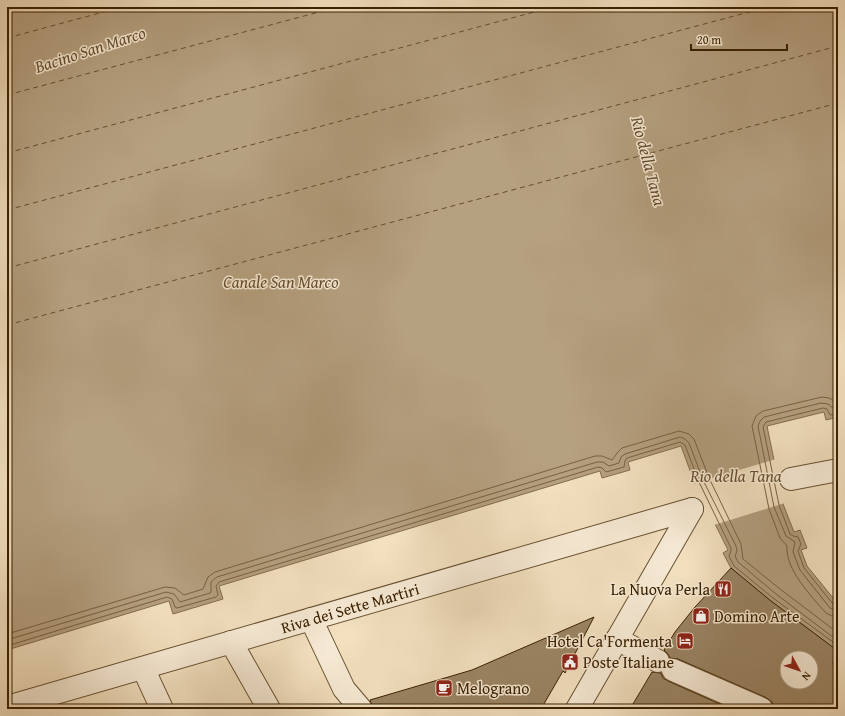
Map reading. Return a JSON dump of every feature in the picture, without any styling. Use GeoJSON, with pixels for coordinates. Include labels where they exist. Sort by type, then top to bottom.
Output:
{"type":"FeatureCollection","features":[{"type":"Feature","properties":{"kind":"street"},"geometry":{"type":"LineString","coordinates":[[791,479],[838,470]]}},
{"type":"Feature","properties":{"kind":"street","name":"Riva dei Sette Martiri"},"geometry":{"type":"LineString","coordinates":[[7,707],[692,509],[617,639]]}},
{"type":"Feature","properties":{"kind":"street"},"geometry":{"type":"LineString","coordinates":[[311,619],[344,689],[361,709]]}},
{"type":"Feature","properties":{"kind":"street"},"geometry":{"type":"LineString","coordinates":[[577,709],[617,639],[665,666],[762,709]]}},
{"type":"Feature","properties":{"kind":"street"},"geometry":{"type":"LineString","coordinates":[[231,642],[269,709]]}},
{"type":"Feature","properties":{"kind":"street"},"geometry":{"type":"LineString","coordinates":[[143,668],[162,709]]}},
{"type":"Feature","properties":{"kind":"water","name":"Canale San Marco"},"geometry":{"type":"Polygon","coordinates":[[[7,7],[838,7],[838,417],[826,420],[824,412],[767,426],[783,504],[794,532],[800,530],[807,548],[801,550],[807,566],[838,604],[838,700],[835,661],[831,646],[771,601],[731,568],[723,553],[728,550],[695,484],[681,446],[628,462],[630,470],[602,478],[600,471],[219,586],[223,599],[173,614],[169,601],[7,650],[7,7]]]}},
{"type":"Feature","properties":{"kind":"pier"},"geometry":{"type":"Polygon","coordinates":[[[776,459],[785,503],[714,525],[693,484],[776,459]]]}},
{"type":"Feature","properties":{"kind":"building"},"geometry":{"type":"Polygon","coordinates":[[[731,568],[771,601],[838,651],[838,659],[833,662],[838,709],[774,709],[772,702],[767,698],[678,659],[670,658],[664,650],[675,632],[695,607],[731,568]]]}},
{"type":"Feature","properties":{"kind":"building"},"geometry":{"type":"Polygon","coordinates":[[[594,617],[565,673],[563,671],[541,709],[373,709],[370,700],[472,670],[594,617]]]}},
{"type":"Feature","properties":{"kind":"building"},"geometry":{"type":"Polygon","coordinates":[[[652,672],[661,673],[663,678],[668,681],[731,709],[630,709],[652,672]]]}},
{"type":"Feature","properties":{"kind":"ferry route"},"geometry":{"type":"LineString","coordinates":[[7,38],[122,7]]}},
{"type":"Feature","properties":{"kind":"ferry route"},"geometry":{"type":"LineString","coordinates":[[7,95],[338,7]]}},
{"type":"Feature","properties":{"kind":"ferry route"},"geometry":{"type":"LineString","coordinates":[[7,153],[553,7]]}},
{"type":"Feature","properties":{"kind":"ferry route"},"geometry":{"type":"LineString","coordinates":[[7,210],[768,7]]}},
{"type":"Feature","properties":{"kind":"ferry route"},"geometry":{"type":"LineString","coordinates":[[7,268],[838,46]]}},
{"type":"Feature","properties":{"kind":"ferry route"},"geometry":{"type":"LineString","coordinates":[[7,325],[838,103]]}},
{"type":"Feature","properties":{"kind":"place","name":"La Nuova Perla"},"geometry":{"type":"Point","coordinates":[723,589]}},
{"type":"Feature","properties":{"kind":"place","name":"Domino Arte"},"geometry":{"type":"Point","coordinates":[701,616]}},
{"type":"Feature","properties":{"kind":"place","name":"Hotel Ca'Formenta"},"geometry":{"type":"Point","coordinates":[685,641]}},
{"type":"Feature","properties":{"kind":"place","name":"Poste Italiane"},"geometry":{"type":"Point","coordinates":[570,662]}},
{"type":"Feature","properties":{"kind":"place","name":"Melograno"},"geometry":{"type":"Point","coordinates":[444,688]}},
{"type":"Feature","properties":{"kind":"water label","name":"Bacino San Marco"},"geometry":{"type":"Point","coordinates":[90,49]}},
{"type":"Feature","properties":{"kind":"water label","name":"Rio della Tana"},"geometry":{"type":"Point","coordinates":[649,161]}},
{"type":"Feature","properties":{"kind":"water label","name":"Rio della Tana"},"geometry":{"type":"Point","coordinates":[736,475]}}]}
